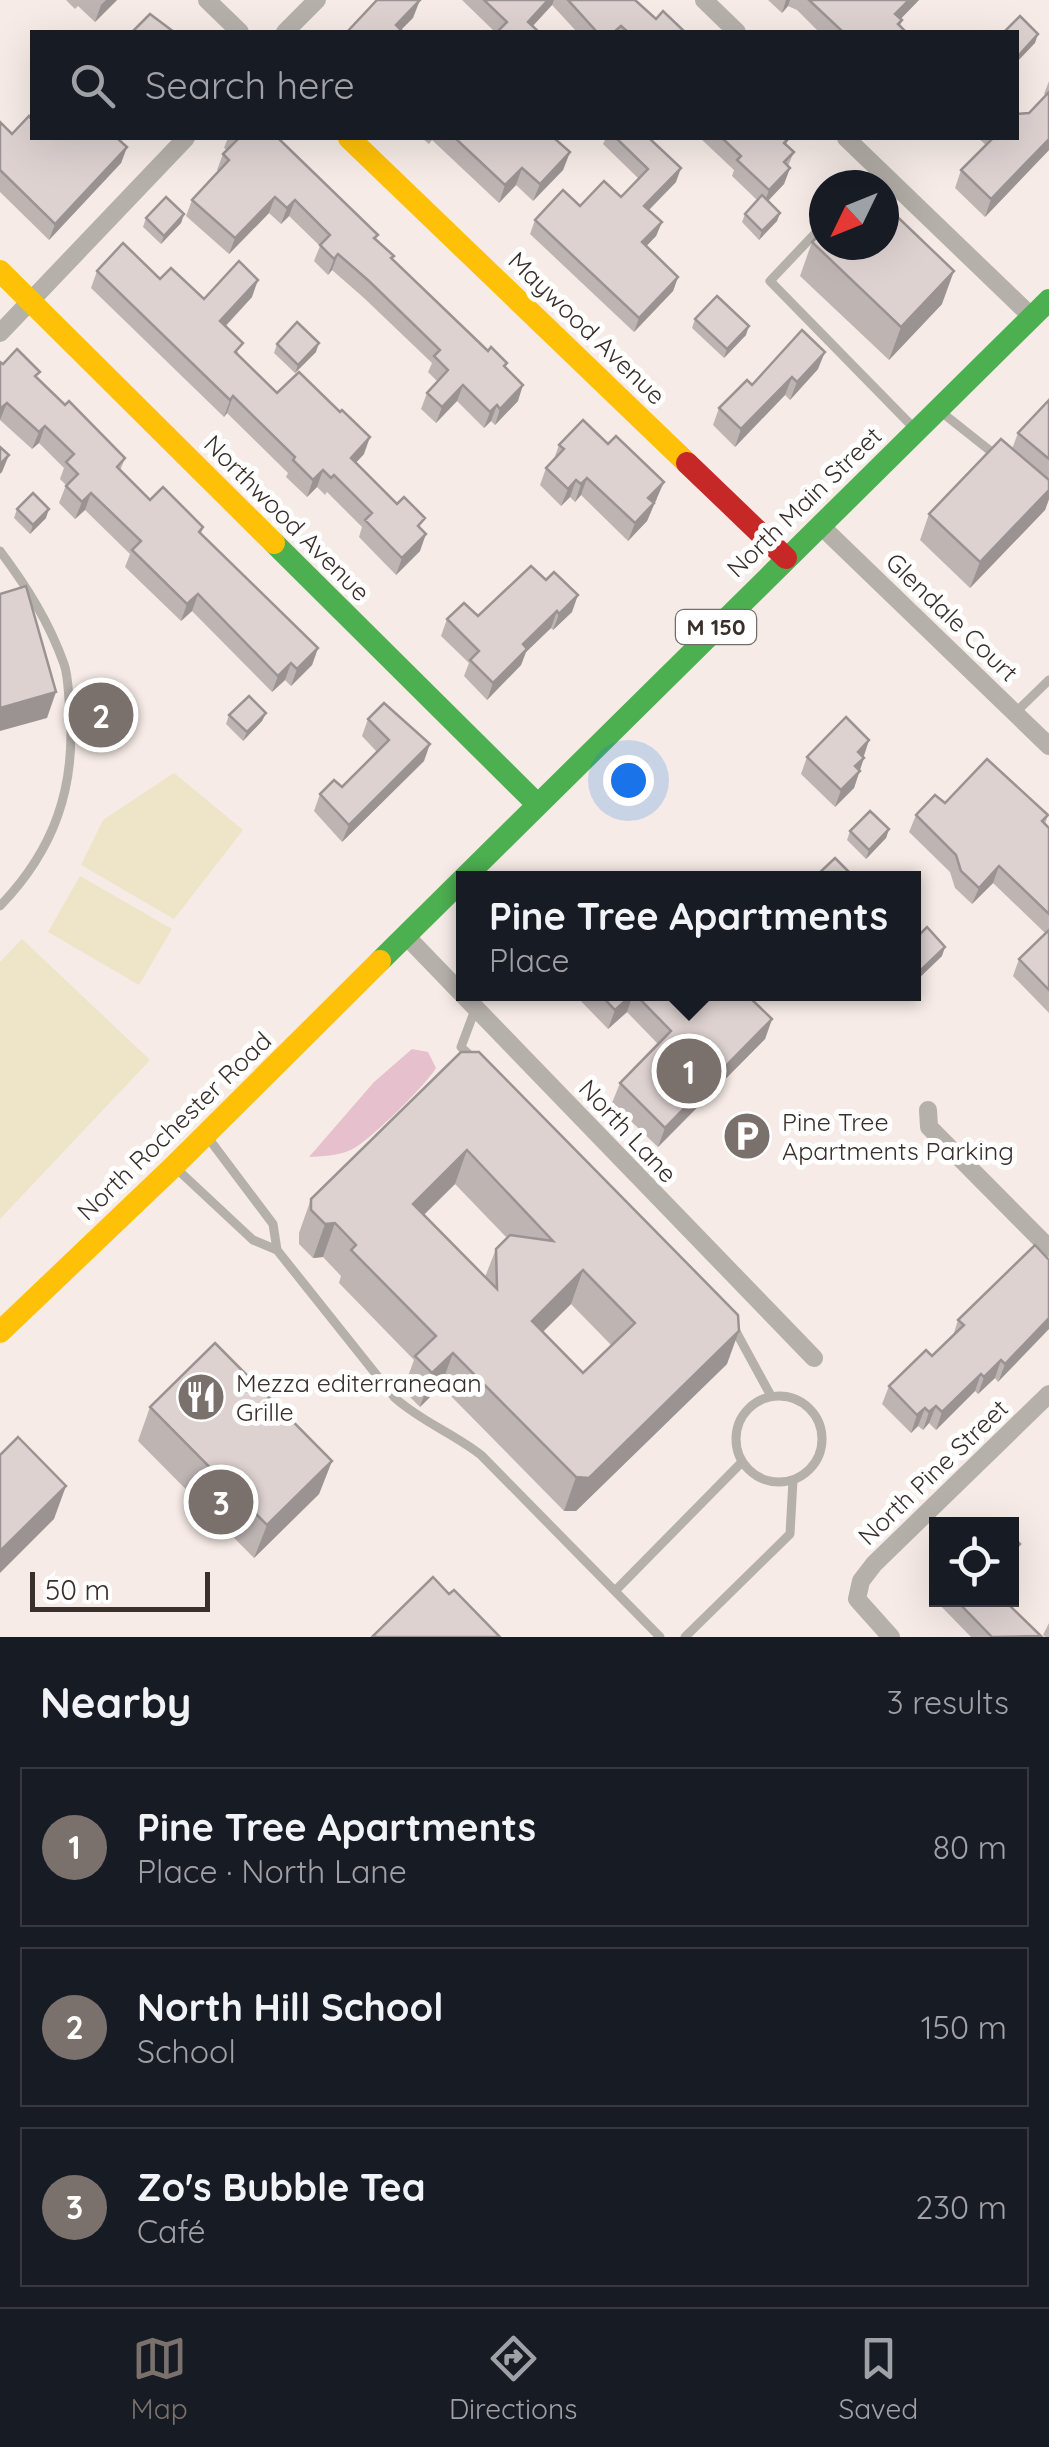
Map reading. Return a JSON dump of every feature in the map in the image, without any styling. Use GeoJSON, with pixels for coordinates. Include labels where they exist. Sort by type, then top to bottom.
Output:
{"type":"FeatureCollection","features":[{"type":"Feature","properties":{"kind":"main road","name":"Maywood Avenue"},"geometry":{"type":"LineString","coordinates":[[352,140],[786,558]]}},
{"type":"Feature","properties":{"kind":"main road","name":"Northwood Avenue"},"geometry":{"type":"LineString","coordinates":[[0,271],[538,804]]}},
{"type":"Feature","properties":{"kind":"main road","name":"North Main Street"},"geometry":{"type":"LineString","coordinates":[[472,871],[1049,300]]}},
{"type":"Feature","properties":{"kind":"main road","name":"North Main Street"},"geometry":{"type":"LineString","coordinates":[[386,957],[456,887]]}},
{"type":"Feature","properties":{"kind":"main road","name":"North Rochester Road"},"geometry":{"type":"LineString","coordinates":[[0,1332],[386,957]]}},
{"type":"Feature","properties":{"kind":"street"},"geometry":{"type":"LineString","coordinates":[[207,0],[238,30]]}},
{"type":"Feature","properties":{"kind":"street"},"geometry":{"type":"LineString","coordinates":[[287,30],[317,0]]}},
{"type":"Feature","properties":{"kind":"street"},"geometry":{"type":"LineString","coordinates":[[704,0],[735,30]]}},
{"type":"Feature","properties":{"kind":"street"},"geometry":{"type":"LineString","coordinates":[[0,334],[184,140]]}},
{"type":"Feature","properties":{"kind":"street"},"geometry":{"type":"LineString","coordinates":[[848,140],[1032,317]]}},
{"type":"Feature","properties":{"kind":"street","name":"Glendale Court"},"geometry":{"type":"LineString","coordinates":[[820,525],[1049,746]]}},
{"type":"Feature","properties":{"kind":"street","name":"North Lane"},"geometry":{"type":"LineString","coordinates":[[407,937],[456,987]]}},
{"type":"Feature","properties":{"kind":"street","name":"North Lane"},"geometry":{"type":"LineString","coordinates":[[470,1001],[814,1358]]}},
{"type":"Feature","properties":{"kind":"street"},"geometry":{"type":"LineString","coordinates":[[928,1110],[929,1127],[1049,1248]]}},
{"type":"Feature","properties":{"kind":"street","name":"North Pine Street"},"geometry":{"type":"LineString","coordinates":[[890,1637],[857,1599],[861,1581],[1049,1394]]}},
{"type":"Feature","properties":{"kind":"lane"},"geometry":{"type":"LineString","coordinates":[[809,240],[770,281],[916,430]]}},
{"type":"Feature","properties":{"kind":"lane"},"geometry":{"type":"LineString","coordinates":[[938,409],[1010,468]]}},
{"type":"Feature","properties":{"kind":"lane"},"geometry":{"type":"LineString","coordinates":[[0,551],[36,599],[66,668],[71,731],[63,808],[30,875],[0,906]]}},
{"type":"Feature","properties":{"kind":"lane"},"geometry":{"type":"LineString","coordinates":[[1015,713],[1049,680]]}},
{"type":"Feature","properties":{"kind":"lane"},"geometry":{"type":"LineString","coordinates":[[476,1007],[461,1047],[476,1062]]}},
{"type":"Feature","properties":{"kind":"lane"},"geometry":{"type":"LineString","coordinates":[[205,1134],[274,1224],[277,1250]]}},
{"type":"Feature","properties":{"kind":"lane"},"geometry":{"type":"LineString","coordinates":[[174,1166],[253,1240],[277,1250],[396,1398],[413,1414],[461,1439],[481,1455],[660,1637]]}},
{"type":"Feature","properties":{"kind":"lane"},"geometry":{"type":"LineString","coordinates":[[730,1322],[771,1396]]}},
{"type":"Feature","properties":{"kind":"lane"},"geometry":{"type":"LineString","coordinates":[[771,1396],[785,1396],[810,1408],[822,1434],[816,1462],[793,1480],[764,1480],[751,1472],[736,1449],[739,1421],[758,1401],[771,1396]]}},
{"type":"Feature","properties":{"kind":"lane"},"geometry":{"type":"LineString","coordinates":[[615,1591],[742,1462]]}},
{"type":"Feature","properties":{"kind":"lane"},"geometry":{"type":"LineString","coordinates":[[685,1637],[790,1534],[793,1480]]}},
{"type":"Feature","properties":{"kind":"shaded area"},"geometry":{"type":"Polygon","coordinates":[[[174,773],[243,830],[174,919],[81,865],[103,820],[174,773]]]}},
{"type":"Feature","properties":{"kind":"shaded area"},"geometry":{"type":"Polygon","coordinates":[[[80,876],[172,929],[139,985],[48,932],[80,876]]]}},
{"type":"Feature","properties":{"kind":"shaded area"},"geometry":{"type":"Polygon","coordinates":[[[22,939],[150,1060],[0,1219],[0,962],[22,939]]]}},
{"type":"Feature","properties":{"kind":"shaded area"},"geometry":{"type":"Polygon","coordinates":[[[412,1049],[428,1052],[436,1068],[411,1098],[356,1147],[339,1154],[309,1157],[374,1082],[412,1049]]]}},
{"type":"Feature","properties":{"kind":"building"},"geometry":{"type":"Polygon","coordinates":[[[377,0],[420,0],[396,25],[401,30],[349,30],[377,0]]]}},
{"type":"Feature","properties":{"kind":"building"},"geometry":{"type":"Polygon","coordinates":[[[484,0],[548,0],[528,22],[537,30],[499,30],[507,22],[484,0]]]}},
{"type":"Feature","properties":{"kind":"building"},"geometry":{"type":"Polygon","coordinates":[[[568,0],[635,0],[656,19],[663,11],[683,30],[626,30],[621,26],[616,30],[595,30],[568,0]]]}},
{"type":"Feature","properties":{"kind":"building"},"geometry":{"type":"Polygon","coordinates":[[[809,0],[909,0],[895,14],[902,20],[898,24],[904,30],[841,30],[809,0]]]}},
{"type":"Feature","properties":{"kind":"building"},"geometry":{"type":"Polygon","coordinates":[[[150,14],[171,30],[134,30],[150,14]]]}},
{"type":"Feature","properties":{"kind":"building"},"geometry":{"type":"Polygon","coordinates":[[[1020,16],[1038,34],[1019,55],[1019,30],[1006,30],[1020,16]]]}},
{"type":"Feature","properties":{"kind":"building"},"geometry":{"type":"Polygon","coordinates":[[[1049,92],[1049,139],[991,199],[961,170],[991,140],[1019,140],[1019,114],[1029,113],[1049,92]]]}},
{"type":"Feature","properties":{"kind":"building"},"geometry":{"type":"Polygon","coordinates":[[[29,116],[30,140],[119,140],[127,147],[55,224],[0,170],[0,122],[12,134],[29,116]]]}},
{"type":"Feature","properties":{"kind":"building"},"geometry":{"type":"Polygon","coordinates":[[[237,140],[280,140],[378,235],[374,238],[394,256],[391,258],[488,351],[491,347],[523,385],[500,409],[497,405],[490,412],[463,385],[442,407],[427,393],[448,370],[434,356],[440,350],[369,281],[338,254],[334,259],[320,245],[330,235],[295,200],[287,208],[275,197],[235,238],[192,200],[229,160],[223,154],[237,140]]]}},
{"type":"Feature","properties":{"kind":"building"},"geometry":{"type":"Polygon","coordinates":[[[457,140],[556,140],[570,152],[540,184],[522,168],[505,185],[457,140]]]}},
{"type":"Feature","properties":{"kind":"building"},"geometry":{"type":"Polygon","coordinates":[[[618,140],[651,140],[681,168],[644,206],[662,222],[642,242],[678,277],[639,318],[535,220],[563,190],[580,206],[604,181],[621,197],[648,169],[618,140]]]}},
{"type":"Feature","properties":{"kind":"building"},"geometry":{"type":"Polygon","coordinates":[[[724,140],[787,140],[784,143],[794,152],[784,162],[790,168],[769,190],[737,160],[741,156],[724,140]]]}},
{"type":"Feature","properties":{"kind":"building"},"geometry":{"type":"Polygon","coordinates":[[[762,195],[780,213],[762,231],[745,214],[762,195]]]}},
{"type":"Feature","properties":{"kind":"building"},"geometry":{"type":"Polygon","coordinates":[[[166,197],[184,214],[164,236],[146,218],[166,197]]]}},
{"type":"Feature","properties":{"kind":"building"},"geometry":{"type":"Polygon","coordinates":[[[899,218],[954,271],[901,327],[831,260],[899,260],[899,218]]]}},
{"type":"Feature","properties":{"kind":"building"},"geometry":{"type":"Polygon","coordinates":[[[123,243],[160,279],[171,268],[204,299],[239,261],[258,280],[220,321],[243,343],[235,352],[277,393],[299,372],[370,437],[351,458],[397,504],[404,497],[425,518],[418,526],[426,534],[402,558],[365,520],[372,513],[334,475],[331,478],[323,470],[313,480],[233,396],[230,400],[97,271],[123,243]]]}},
{"type":"Feature","properties":{"kind":"building"},"geometry":{"type":"Polygon","coordinates":[[[717,296],[749,326],[727,349],[695,319],[717,296]]]}},
{"type":"Feature","properties":{"kind":"building"},"geometry":{"type":"Polygon","coordinates":[[[297,322],[319,343],[298,365],[277,344],[297,322]]]}},
{"type":"Feature","properties":{"kind":"building"},"geometry":{"type":"Polygon","coordinates":[[[802,330],[825,352],[797,382],[792,377],[741,429],[719,408],[747,380],[752,385],[802,330]]]}},
{"type":"Feature","properties":{"kind":"building"},"geometry":{"type":"Polygon","coordinates":[[[17,349],[40,372],[35,376],[65,405],[69,401],[125,458],[117,467],[150,500],[163,487],[203,527],[199,532],[318,648],[297,669],[291,663],[278,676],[198,594],[187,604],[132,550],[141,541],[91,493],[82,502],[66,486],[78,474],[66,462],[74,454],[45,426],[39,432],[7,403],[0,409],[0,362],[3,364],[17,349]]]}},
{"type":"Feature","properties":{"kind":"building"},"geometry":{"type":"Polygon","coordinates":[[[1049,400],[1049,459],[1018,433],[1049,400]]]}},
{"type":"Feature","properties":{"kind":"building"},"geometry":{"type":"Polygon","coordinates":[[[583,420],[608,444],[616,436],[664,482],[648,498],[654,503],[635,523],[587,478],[581,484],[576,480],[568,489],[546,468],[564,449],[559,445],[583,420]]]}},
{"type":"Feature","properties":{"kind":"building"},"geometry":{"type":"Polygon","coordinates":[[[1001,439],[1049,480],[1049,490],[980,562],[929,514],[1001,439]]]}},
{"type":"Feature","properties":{"kind":"building"},"geometry":{"type":"Polygon","coordinates":[[[0,447],[9,455],[0,464],[0,447]]]}},
{"type":"Feature","properties":{"kind":"building"},"geometry":{"type":"Polygon","coordinates":[[[33,493],[49,509],[33,525],[17,509],[33,493]]]}},
{"type":"Feature","properties":{"kind":"building"},"geometry":{"type":"Polygon","coordinates":[[[531,566],[546,580],[554,572],[578,595],[523,644],[527,649],[493,683],[470,660],[479,651],[447,619],[464,603],[478,616],[531,566]]]}},
{"type":"Feature","properties":{"kind":"building"},"geometry":{"type":"Polygon","coordinates":[[[26,586],[56,692],[0,708],[0,594],[26,586]]]}},
{"type":"Feature","properties":{"kind":"building"},"geometry":{"type":"Polygon","coordinates":[[[249,696],[266,713],[247,732],[229,715],[249,696]]]}},
{"type":"Feature","properties":{"kind":"building"},"geometry":{"type":"Polygon","coordinates":[[[384,703],[430,744],[349,825],[320,794],[334,780],[342,787],[389,740],[368,719],[384,703]]]}},
{"type":"Feature","properties":{"kind":"building"},"geometry":{"type":"Polygon","coordinates":[[[846,717],[869,740],[858,752],[864,758],[855,766],[860,771],[841,790],[807,757],[846,717]]]}},
{"type":"Feature","properties":{"kind":"building"},"geometry":{"type":"Polygon","coordinates":[[[987,759],[1048,815],[1042,821],[1049,828],[1049,914],[999,866],[979,888],[961,871],[956,855],[916,815],[935,795],[945,803],[987,759]]]}},
{"type":"Feature","properties":{"kind":"building"},"geometry":{"type":"Polygon","coordinates":[[[870,811],[889,829],[869,850],[850,831],[870,811]]]}},
{"type":"Feature","properties":{"kind":"building"},"geometry":{"type":"Polygon","coordinates":[[[835,858],[848,871],[821,871],[835,858]]]}},
{"type":"Feature","properties":{"kind":"building"},"geometry":{"type":"Polygon","coordinates":[[[927,927],[945,947],[921,970],[921,933],[927,927]]]}},
{"type":"Feature","properties":{"kind":"building"},"geometry":{"type":"Polygon","coordinates":[[[1049,930],[1049,990],[1019,959],[1049,930]]]}},
{"type":"Feature","properties":{"kind":"building"},"geometry":{"type":"Polygon","coordinates":[[[607,1001],[625,1001],[615,1010],[607,1001]]]}},
{"type":"Feature","properties":{"kind":"building"},"geometry":{"type":"Polygon","coordinates":[[[642,1001],[678,1001],[689,1013],[701,1001],[753,1001],[772,1019],[665,1128],[620,1083],[671,1031],[642,1001]]]}},
{"type":"Feature","properties":{"kind":"building"},"geometry":{"type":"Polygon","coordinates":[[[461,1052],[479,1052],[738,1315],[739,1331],[589,1478],[576,1477],[453,1353],[432,1373],[415,1356],[436,1336],[351,1250],[356,1245],[335,1223],[325,1224],[311,1210],[311,1199],[461,1052]],[[467,1150],[413,1204],[497,1289],[496,1249],[510,1235],[553,1241],[467,1150]],[[583,1270],[532,1321],[583,1373],[635,1323],[583,1270]]]}},
{"type":"Feature","properties":{"kind":"building"},"geometry":{"type":"Polygon","coordinates":[[[1035,1245],[1049,1260],[1049,1318],[1005,1364],[1001,1360],[984,1377],[981,1374],[942,1412],[936,1406],[917,1415],[889,1386],[926,1350],[932,1356],[964,1325],[958,1320],[1035,1245]]]}},
{"type":"Feature","properties":{"kind":"building"},"geometry":{"type":"Polygon","coordinates":[[[215,1343],[332,1461],[267,1525],[150,1407],[215,1343]]]}},
{"type":"Feature","properties":{"kind":"building"},"geometry":{"type":"Polygon","coordinates":[[[18,1437],[66,1486],[0,1551],[0,1455],[18,1437]]]}},
{"type":"Feature","properties":{"kind":"building"},"geometry":{"type":"Polygon","coordinates":[[[433,1577],[449,1594],[454,1590],[500,1637],[372,1637],[433,1577]]]}},
{"type":"Feature","properties":{"kind":"building"},"geometry":{"type":"Polygon","coordinates":[[[963,1607],[1011,1607],[1041,1636],[992,1637],[963,1607]]]}},
{"type":"Feature","properties":{"kind":"traffic: fast"},"geometry":{"type":"LineString","coordinates":[[471,871],[1049,300]]}},
{"type":"Feature","properties":{"kind":"traffic: fast"},"geometry":{"type":"LineString","coordinates":[[274,543],[537,804]]}},
{"type":"Feature","properties":{"kind":"traffic: fast"},"geometry":{"type":"LineString","coordinates":[[380,961],[456,886]]}},
{"type":"Feature","properties":{"kind":"traffic: slow"},"geometry":{"type":"LineString","coordinates":[[351,140],[687,463]]}},
{"type":"Feature","properties":{"kind":"traffic: slow"},"geometry":{"type":"LineString","coordinates":[[0,271],[274,543]]}},
{"type":"Feature","properties":{"kind":"traffic: slow"},"geometry":{"type":"LineString","coordinates":[[0,1332],[380,961]]}},
{"type":"Feature","properties":{"kind":"traffic: jam"},"geometry":{"type":"LineString","coordinates":[[687,463],[786,558]]}},
{"type":"Feature","properties":{"kind":"place","name":"North Hill School"},"geometry":{"type":"Point","coordinates":[101,715]}},
{"type":"Feature","properties":{"kind":"place","name":"Pine Tree Apartments"},"geometry":{"type":"Point","coordinates":[689,1071]}},
{"type":"Feature","properties":{"kind":"place","name":"Pine Tree Apartments Parking"},"geometry":{"type":"Point","coordinates":[747,1136]}},
{"type":"Feature","properties":{"kind":"place","name":"Mezza editerraneaan Grille"},"geometry":{"type":"Point","coordinates":[201,1397]}},
{"type":"Feature","properties":{"kind":"place","name":"Zo's Bubble Tea"},"geometry":{"type":"Point","coordinates":[221,1502]}}]}
